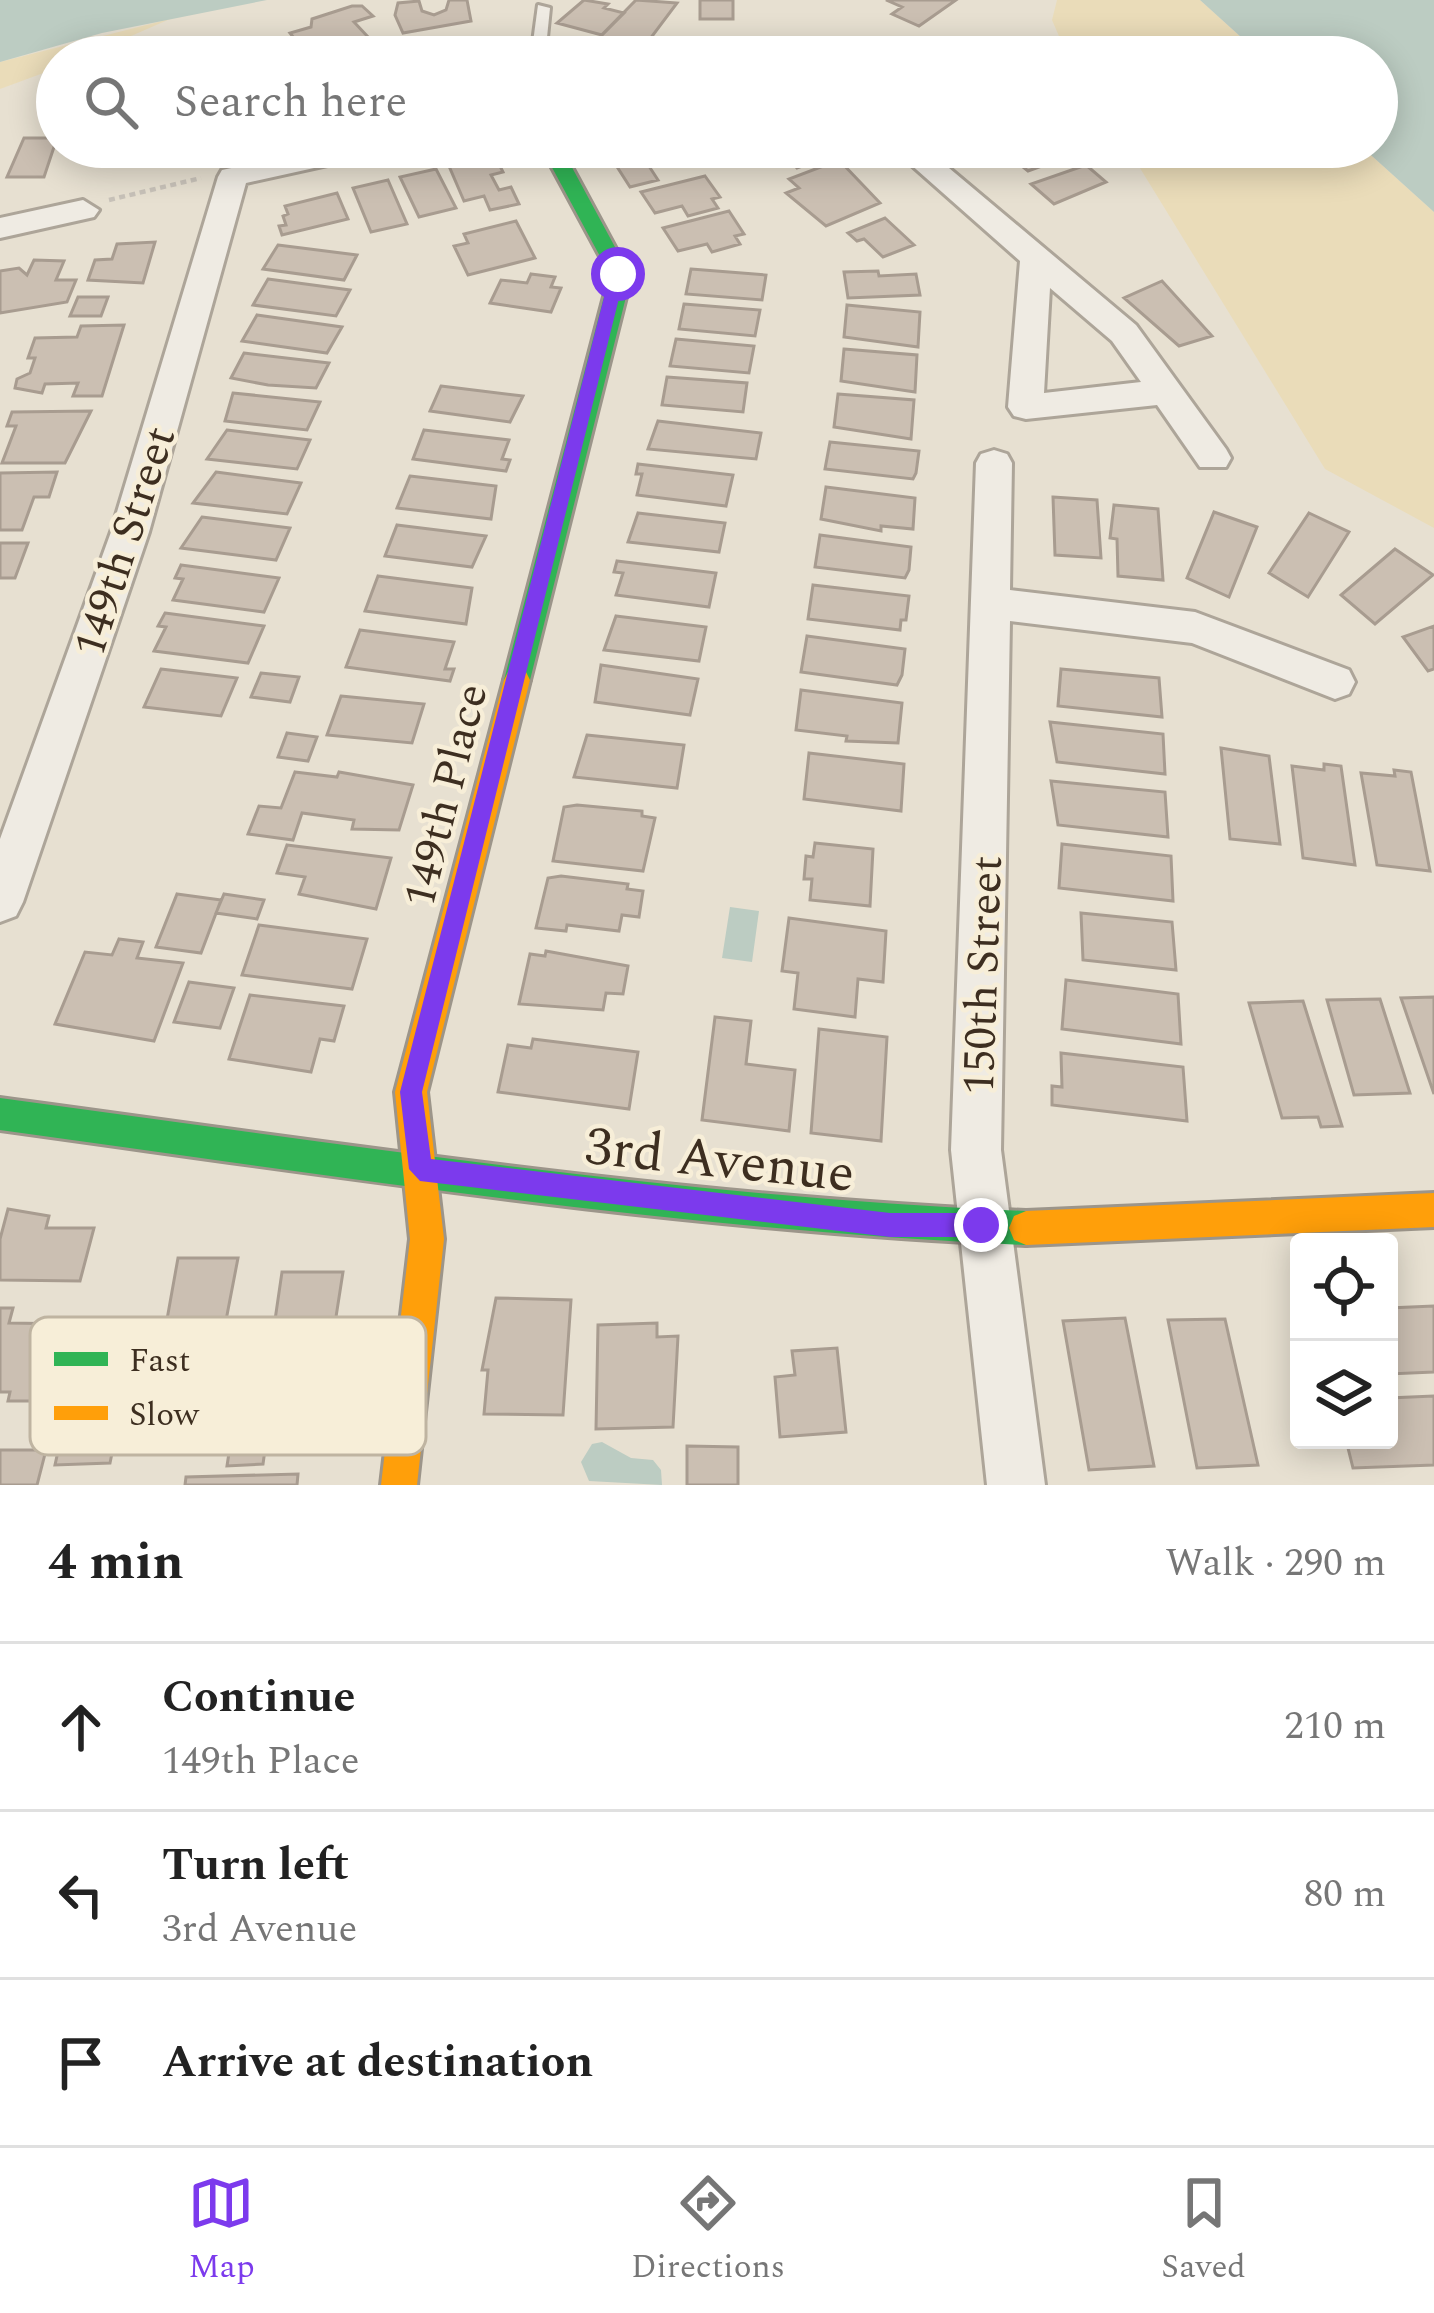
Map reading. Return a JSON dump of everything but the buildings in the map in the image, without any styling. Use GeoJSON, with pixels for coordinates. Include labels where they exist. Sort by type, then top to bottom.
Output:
{"type":"FeatureCollection","features":[{"type":"Feature","properties":{"kind":"street"},"geometry":{"type":"LineString","coordinates":[[233,177],[273,168]]}},
{"type":"Feature","properties":{"kind":"street","name":"149th Place"},"geometry":{"type":"LineString","coordinates":[[418,1317],[427,1239],[411,1092],[616,289],[612,260],[562,168]]}},
{"type":"Feature","properties":{"kind":"street"},"geometry":{"type":"LineString","coordinates":[[930,168],[1124,333],[1213,458]]}},
{"type":"Feature","properties":{"kind":"street","name":"149th Street"},"geometry":{"type":"LineString","coordinates":[[0,902],[130,532],[233,177]]}},
{"type":"Feature","properties":{"kind":"street"},"geometry":{"type":"LineString","coordinates":[[0,228],[83,210]]}},
{"type":"Feature","properties":{"kind":"street"},"geometry":{"type":"LineString","coordinates":[[1036,259],[1026,407],[1166,392]]}},
{"type":"Feature","properties":{"kind":"street","name":"150th Street"},"geometry":{"type":"LineString","coordinates":[[994,464],[976,1150],[981,1225],[1016,1485]]}},
{"type":"Feature","properties":{"kind":"street"},"geometry":{"type":"LineString","coordinates":[[991,602],[1195,628],[1335,682]]}},
{"type":"Feature","properties":{"kind":"street","name":"3rd Avenue"},"geometry":{"type":"LineString","coordinates":[[0,1114],[867,1222],[1028,1228],[1434,1210]]}},
{"type":"Feature","properties":{"kind":"street","name":"149th Place"},"geometry":{"type":"LineString","coordinates":[[399,1485],[402,1455]]}},
{"type":"Feature","properties":{"kind":"lane"},"geometry":{"type":"LineString","coordinates":[[540,36],[543,8]]}},
{"type":"Feature","properties":{"kind":"path"},"geometry":{"type":"LineString","coordinates":[[83,210],[199,178],[233,177]]}},
{"type":"Feature","properties":{"kind":"sand"},"geometry":{"type":"Polygon","coordinates":[[[1057,0],[1200,0],[1240,36],[1059,36],[1052,20],[1057,0]]]}},
{"type":"Feature","properties":{"kind":"sand"},"geometry":{"type":"Polygon","coordinates":[[[170,19],[131,36],[103,36],[170,19]]]}},
{"type":"Feature","properties":{"kind":"sand"},"geometry":{"type":"Polygon","coordinates":[[[36,53],[36,76],[0,89],[0,62],[36,53]]]}},
{"type":"Feature","properties":{"kind":"sand"},"geometry":{"type":"Polygon","coordinates":[[[1140,168],[1385,168],[1434,212],[1434,528],[1325,469],[1140,168]]]}},
{"type":"Feature","properties":{"kind":"shaded area"},"geometry":{"type":"Polygon","coordinates":[[[0,0],[267,0],[91,36],[36,36],[36,52],[0,62],[0,0]]]}},
{"type":"Feature","properties":{"kind":"shaded area"},"geometry":{"type":"Polygon","coordinates":[[[1200,0],[1434,0],[1434,212],[1385,168],[1398,168],[1398,36],[1240,36],[1200,0]]]}},
{"type":"Feature","properties":{"kind":"shaded area"},"geometry":{"type":"Polygon","coordinates":[[[730,907],[759,911],[752,962],[722,958],[730,907]]]}},
{"type":"Feature","properties":{"kind":"shaded area"},"geometry":{"type":"Polygon","coordinates":[[[602,1442],[631,1458],[653,1460],[661,1470],[662,1485],[589,1481],[581,1462],[592,1444],[602,1442]]]}},
{"type":"Feature","properties":{"kind":"traffic: fast"},"geometry":{"type":"LineString","coordinates":[[517,680],[617,289],[612,260],[562,168]]}},
{"type":"Feature","properties":{"kind":"traffic: fast"},"geometry":{"type":"LineString","coordinates":[[0,1114],[640,1200],[897,1223],[1026,1228]]}},
{"type":"Feature","properties":{"kind":"traffic: slow"},"geometry":{"type":"LineString","coordinates":[[418,1317],[427,1239],[411,1092],[517,680]]}},
{"type":"Feature","properties":{"kind":"traffic: slow"},"geometry":{"type":"LineString","coordinates":[[1026,1228],[1434,1210]]}},
{"type":"Feature","properties":{"kind":"traffic: slow"},"geometry":{"type":"LineString","coordinates":[[399,1485],[402,1455]]}},
{"type":"Feature","properties":{"kind":"route"},"geometry":{"type":"LineString","coordinates":[[618,274],[411,1092],[420,1169],[662,1202],[890,1225],[981,1225]]}}]}
